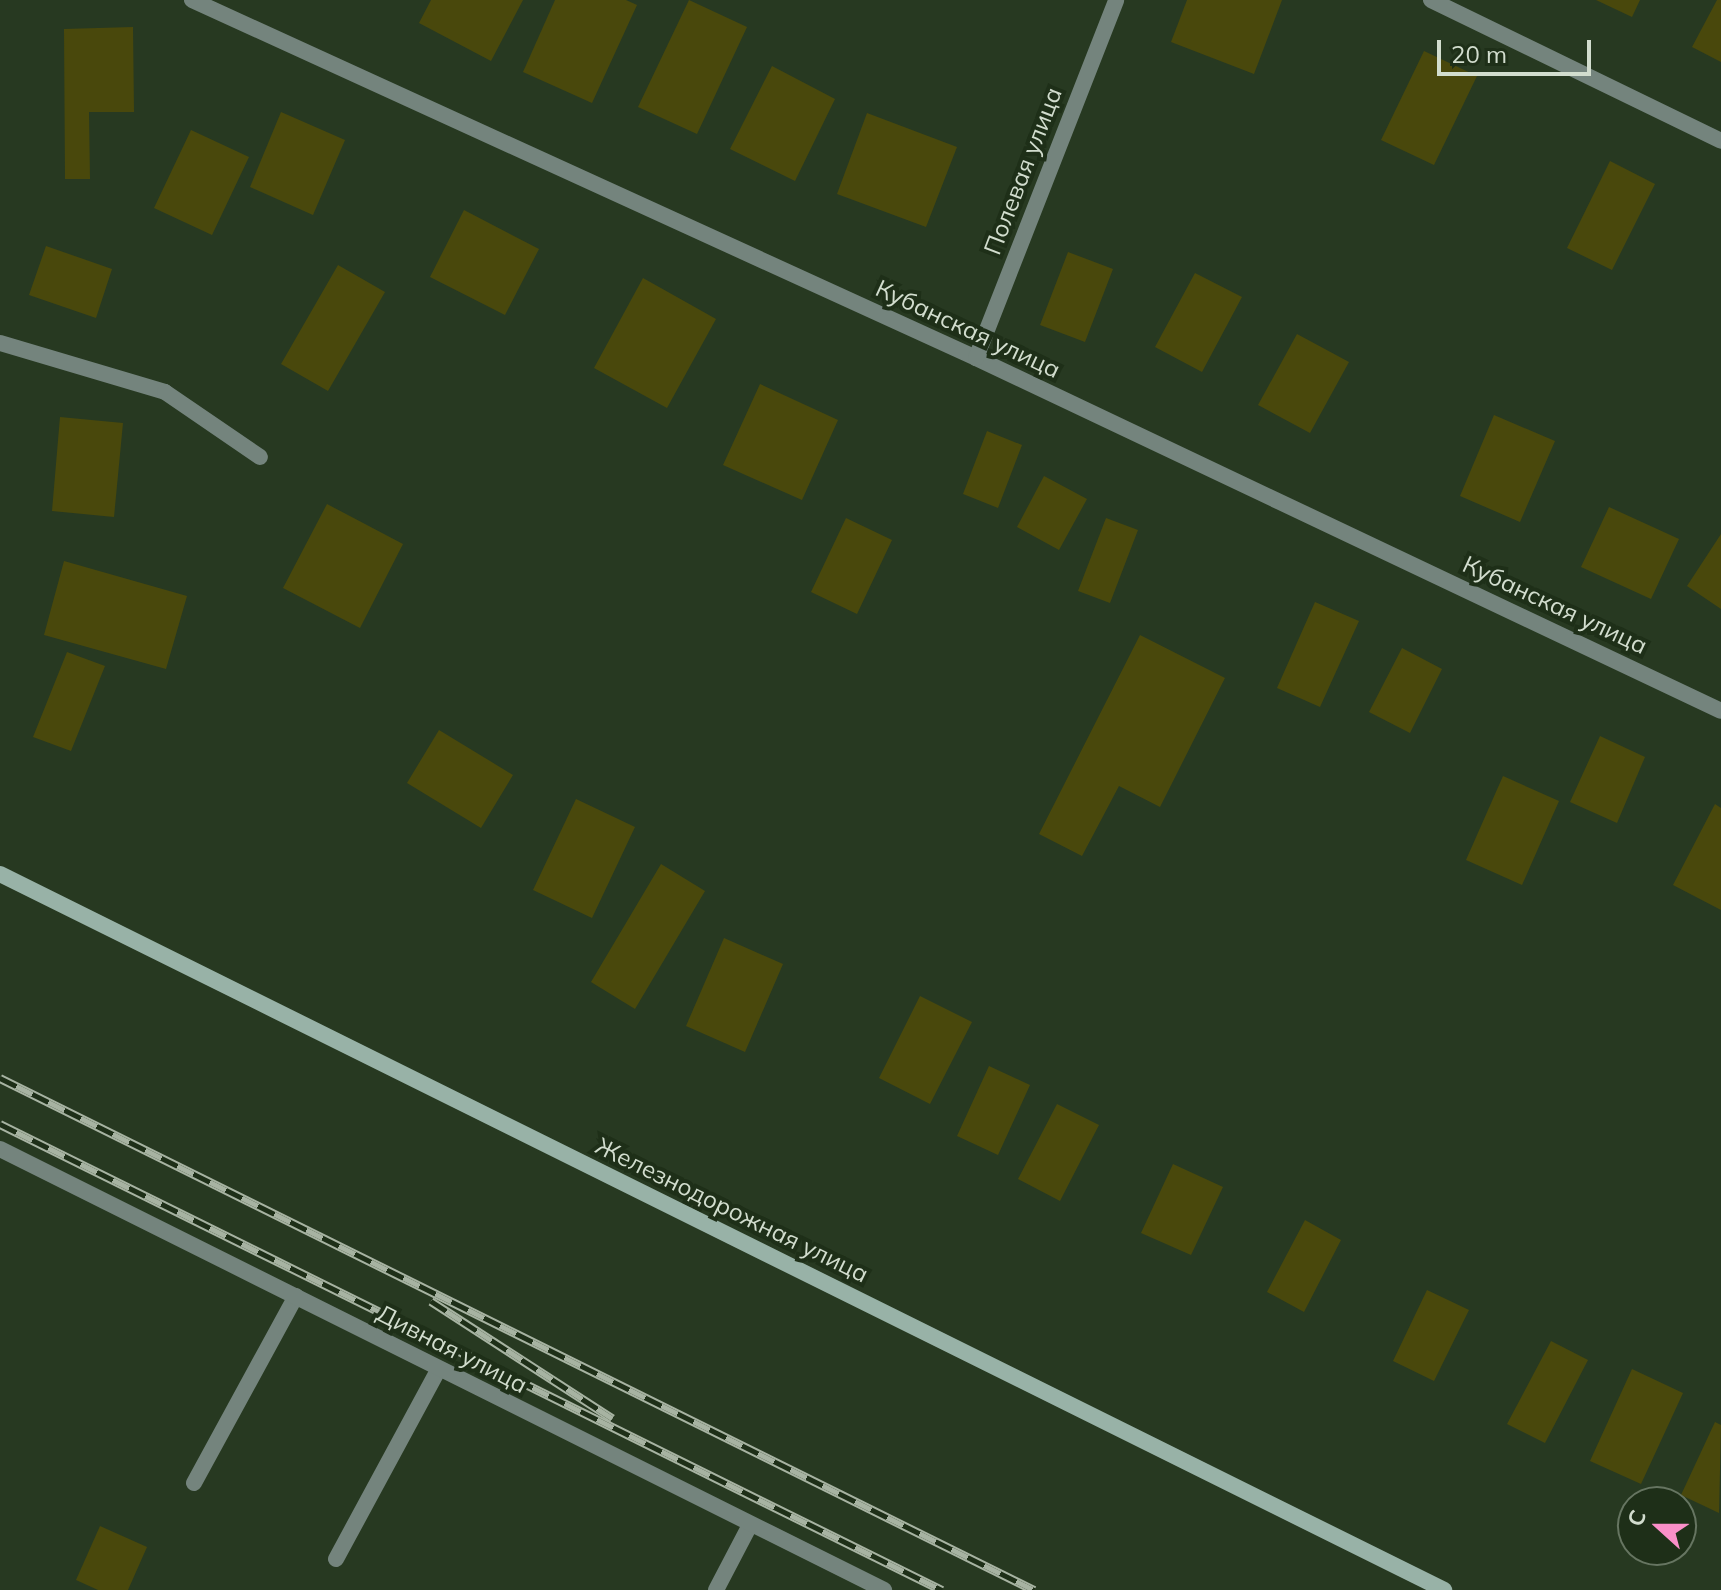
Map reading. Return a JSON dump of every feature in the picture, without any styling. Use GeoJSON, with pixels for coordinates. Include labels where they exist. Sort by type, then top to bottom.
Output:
{"type":"FeatureCollection","features":[{"type":"Feature","properties":{"kind":"street","name":"Кубанская улица"},"geometry":{"type":"LineString","coordinates":[[192,0],[976,358],[1721,711]]}},
{"type":"Feature","properties":{"kind":"street","name":"Полевая улица"},"geometry":{"type":"LineString","coordinates":[[976,358],[1116,0]]}},
{"type":"Feature","properties":{"kind":"street"},"geometry":{"type":"LineString","coordinates":[[1431,0],[1721,141]]}},
{"type":"Feature","properties":{"kind":"street"},"geometry":{"type":"LineString","coordinates":[[0,343],[165,392],[260,457]]}},
{"type":"Feature","properties":{"kind":"street","name":"Железнодорожная улица"},"geometry":{"type":"LineString","coordinates":[[0,874],[1444,1590]]}},
{"type":"Feature","properties":{"kind":"street","name":"Дивная улица"},"geometry":{"type":"LineString","coordinates":[[1,1153],[296,1296],[438,1370],[884,1590]]}},
{"type":"Feature","properties":{"kind":"street"},"geometry":{"type":"LineString","coordinates":[[194,1483],[296,1296]]}},
{"type":"Feature","properties":{"kind":"street"},"geometry":{"type":"LineString","coordinates":[[336,1559],[438,1370]]}},
{"type":"Feature","properties":{"kind":"street"},"geometry":{"type":"LineString","coordinates":[[716,1590],[750,1525]]}},
{"type":"Feature","properties":{"kind":"building"},"geometry":{"type":"Polygon","coordinates":[[[431,0],[523,0],[491,61],[419,23],[431,0]]]}},
{"type":"Feature","properties":{"kind":"building"},"geometry":{"type":"Polygon","coordinates":[[[555,0],[626,0],[637,5],[592,103],[523,72],[555,0]]]}},
{"type":"Feature","properties":{"kind":"building"},"geometry":{"type":"Polygon","coordinates":[[[689,0],[747,27],[697,134],[638,107],[689,0]]]}},
{"type":"Feature","properties":{"kind":"building"},"geometry":{"type":"Polygon","coordinates":[[[1187,0],[1282,0],[1254,74],[1171,42],[1187,0]]]}},
{"type":"Feature","properties":{"kind":"building"},"geometry":{"type":"Polygon","coordinates":[[[1596,0],[1640,0],[1632,17],[1596,0]]]}},
{"type":"Feature","properties":{"kind":"building"},"geometry":{"type":"Polygon","coordinates":[[[1717,0],[1721,0],[1721,62],[1692,47],[1717,0]]]}},
{"type":"Feature","properties":{"kind":"building"},"geometry":{"type":"Polygon","coordinates":[[[133,27],[134,112],[89,112],[90,179],[65,179],[64,29],[133,27]]]}},
{"type":"Feature","properties":{"kind":"building"},"geometry":{"type":"Polygon","coordinates":[[[1424,51],[1477,76],[1434,165],[1381,140],[1424,51]]]}},
{"type":"Feature","properties":{"kind":"building"},"geometry":{"type":"Polygon","coordinates":[[[772,66],[835,99],[795,181],[730,149],[772,66]]]}},
{"type":"Feature","properties":{"kind":"building"},"geometry":{"type":"Polygon","coordinates":[[[281,112],[345,140],[313,215],[250,187],[281,112]]]}},
{"type":"Feature","properties":{"kind":"building"},"geometry":{"type":"Polygon","coordinates":[[[867,113],[957,147],[926,227],[837,194],[867,113]]]}},
{"type":"Feature","properties":{"kind":"building"},"geometry":{"type":"Polygon","coordinates":[[[191,130],[249,157],[212,235],[154,208],[191,130]]]}},
{"type":"Feature","properties":{"kind":"building"},"geometry":{"type":"Polygon","coordinates":[[[1610,161],[1655,184],[1612,270],[1567,248],[1610,161]]]}},
{"type":"Feature","properties":{"kind":"building"},"geometry":{"type":"Polygon","coordinates":[[[464,210],[539,249],[505,315],[430,277],[464,210]]]}},
{"type":"Feature","properties":{"kind":"building"},"geometry":{"type":"Polygon","coordinates":[[[46,246],[112,269],[96,318],[29,295],[46,246]]]}},
{"type":"Feature","properties":{"kind":"building"},"geometry":{"type":"Polygon","coordinates":[[[1068,252],[1113,269],[1085,342],[1040,325],[1068,252]]]}},
{"type":"Feature","properties":{"kind":"building"},"geometry":{"type":"Polygon","coordinates":[[[338,265],[385,292],[328,391],[281,364],[338,265]]]}},
{"type":"Feature","properties":{"kind":"building"},"geometry":{"type":"Polygon","coordinates":[[[1195,273],[1242,297],[1202,372],[1155,347],[1195,273]]]}},
{"type":"Feature","properties":{"kind":"building"},"geometry":{"type":"Polygon","coordinates":[[[643,278],[716,319],[667,408],[594,368],[643,278]]]}},
{"type":"Feature","properties":{"kind":"building"},"geometry":{"type":"Polygon","coordinates":[[[1297,334],[1349,362],[1310,433],[1258,405],[1297,334]]]}},
{"type":"Feature","properties":{"kind":"building"},"geometry":{"type":"Polygon","coordinates":[[[760,384],[838,420],[802,500],[723,465],[760,384]]]}},
{"type":"Feature","properties":{"kind":"building"},"geometry":{"type":"Polygon","coordinates":[[[1494,415],[1555,441],[1520,522],[1460,496],[1494,415]]]}},
{"type":"Feature","properties":{"kind":"building"},"geometry":{"type":"Polygon","coordinates":[[[60,417],[123,423],[114,517],[52,511],[60,417]]]}},
{"type":"Feature","properties":{"kind":"building"},"geometry":{"type":"Polygon","coordinates":[[[987,431],[1022,445],[998,508],[963,494],[987,431]]]}},
{"type":"Feature","properties":{"kind":"building"},"geometry":{"type":"Polygon","coordinates":[[[1044,476],[1087,499],[1059,550],[1017,527],[1044,476]]]}},
{"type":"Feature","properties":{"kind":"building"},"geometry":{"type":"Polygon","coordinates":[[[327,504],[403,544],[360,628],[283,588],[327,504]]]}},
{"type":"Feature","properties":{"kind":"building"},"geometry":{"type":"Polygon","coordinates":[[[1609,507],[1679,539],[1651,599],[1581,567],[1609,507]]]}},
{"type":"Feature","properties":{"kind":"building"},"geometry":{"type":"Polygon","coordinates":[[[846,518],[892,540],[857,614],[811,592],[846,518]]]}},
{"type":"Feature","properties":{"kind":"building"},"geometry":{"type":"Polygon","coordinates":[[[1106,518],[1138,530],[1110,603],[1078,591],[1106,518]]]}},
{"type":"Feature","properties":{"kind":"building"},"geometry":{"type":"Polygon","coordinates":[[[1721,534],[1721,609],[1687,586],[1721,534]]]}},
{"type":"Feature","properties":{"kind":"building"},"geometry":{"type":"Polygon","coordinates":[[[64,561],[187,596],[166,669],[44,635],[64,561]]]}},
{"type":"Feature","properties":{"kind":"building"},"geometry":{"type":"Polygon","coordinates":[[[1315,602],[1359,621],[1320,707],[1277,688],[1315,602]]]}},
{"type":"Feature","properties":{"kind":"building"},"geometry":{"type":"Polygon","coordinates":[[[1140,635],[1225,678],[1160,807],[1119,786],[1082,856],[1039,834],[1140,635]]]}},
{"type":"Feature","properties":{"kind":"building"},"geometry":{"type":"Polygon","coordinates":[[[1402,648],[1442,669],[1410,733],[1369,712],[1402,648]]]}},
{"type":"Feature","properties":{"kind":"building"},"geometry":{"type":"Polygon","coordinates":[[[67,652],[105,666],[71,751],[33,737],[67,652]]]}},
{"type":"Feature","properties":{"kind":"building"},"geometry":{"type":"Polygon","coordinates":[[[439,730],[513,775],[481,828],[407,783],[439,730]]]}},
{"type":"Feature","properties":{"kind":"building"},"geometry":{"type":"Polygon","coordinates":[[[1600,736],[1645,757],[1617,823],[1570,802],[1600,736]]]}},
{"type":"Feature","properties":{"kind":"building"},"geometry":{"type":"Polygon","coordinates":[[[1503,776],[1559,801],[1522,885],[1466,860],[1503,776]]]}},
{"type":"Feature","properties":{"kind":"building"},"geometry":{"type":"Polygon","coordinates":[[[576,799],[635,827],[592,918],[533,890],[576,799]]]}},
{"type":"Feature","properties":{"kind":"building"},"geometry":{"type":"Polygon","coordinates":[[[1715,804],[1721,808],[1721,910],[1673,885],[1715,804]]]}},
{"type":"Feature","properties":{"kind":"building"},"geometry":{"type":"Polygon","coordinates":[[[661,864],[705,891],[635,1009],[591,982],[661,864]]]}},
{"type":"Feature","properties":{"kind":"building"},"geometry":{"type":"Polygon","coordinates":[[[724,938],[783,964],[745,1052],[686,1026],[724,938]]]}},
{"type":"Feature","properties":{"kind":"building"},"geometry":{"type":"Polygon","coordinates":[[[920,996],[972,1022],[930,1104],[879,1078],[920,996]]]}},
{"type":"Feature","properties":{"kind":"building"},"geometry":{"type":"Polygon","coordinates":[[[989,1066],[1030,1085],[998,1155],[957,1136],[989,1066]]]}},
{"type":"Feature","properties":{"kind":"building"},"geometry":{"type":"Polygon","coordinates":[[[1057,1104],[1099,1125],[1060,1201],[1018,1179],[1057,1104]]]}},
{"type":"Feature","properties":{"kind":"building"},"geometry":{"type":"Polygon","coordinates":[[[1173,1164],[1223,1187],[1191,1255],[1141,1233],[1173,1164]]]}},
{"type":"Feature","properties":{"kind":"building"},"geometry":{"type":"Polygon","coordinates":[[[1305,1220],[1341,1240],[1304,1312],[1267,1292],[1305,1220]]]}},
{"type":"Feature","properties":{"kind":"building"},"geometry":{"type":"Polygon","coordinates":[[[1427,1290],[1469,1310],[1434,1381],[1393,1361],[1427,1290]]]}},
{"type":"Feature","properties":{"kind":"building"},"geometry":{"type":"Polygon","coordinates":[[[1551,1341],[1588,1360],[1545,1443],[1507,1424],[1551,1341]]]}},
{"type":"Feature","properties":{"kind":"building"},"geometry":{"type":"Polygon","coordinates":[[[1632,1369],[1683,1393],[1641,1484],[1590,1461],[1632,1369]]]}},
{"type":"Feature","properties":{"kind":"building"},"geometry":{"type":"Polygon","coordinates":[[[1715,1422],[1721,1425],[1719,1513],[1697,1503],[1697,1486],[1685,1486],[1715,1422]]]}},
{"type":"Feature","properties":{"kind":"building"},"geometry":{"type":"Polygon","coordinates":[[[100,1526],[147,1547],[128,1590],[98,1590],[76,1580],[100,1526]]]}},
{"type":"Feature","properties":{"kind":"railway"},"geometry":{"type":"LineString","coordinates":[[0,1078],[1034,1590]]}},
{"type":"Feature","properties":{"kind":"railway"},"geometry":{"type":"LineString","coordinates":[[0,1124],[942,1590]]}},
{"type":"Feature","properties":{"kind":"railway"},"geometry":{"type":"LineString","coordinates":[[431,1301],[612,1418]]}}]}
